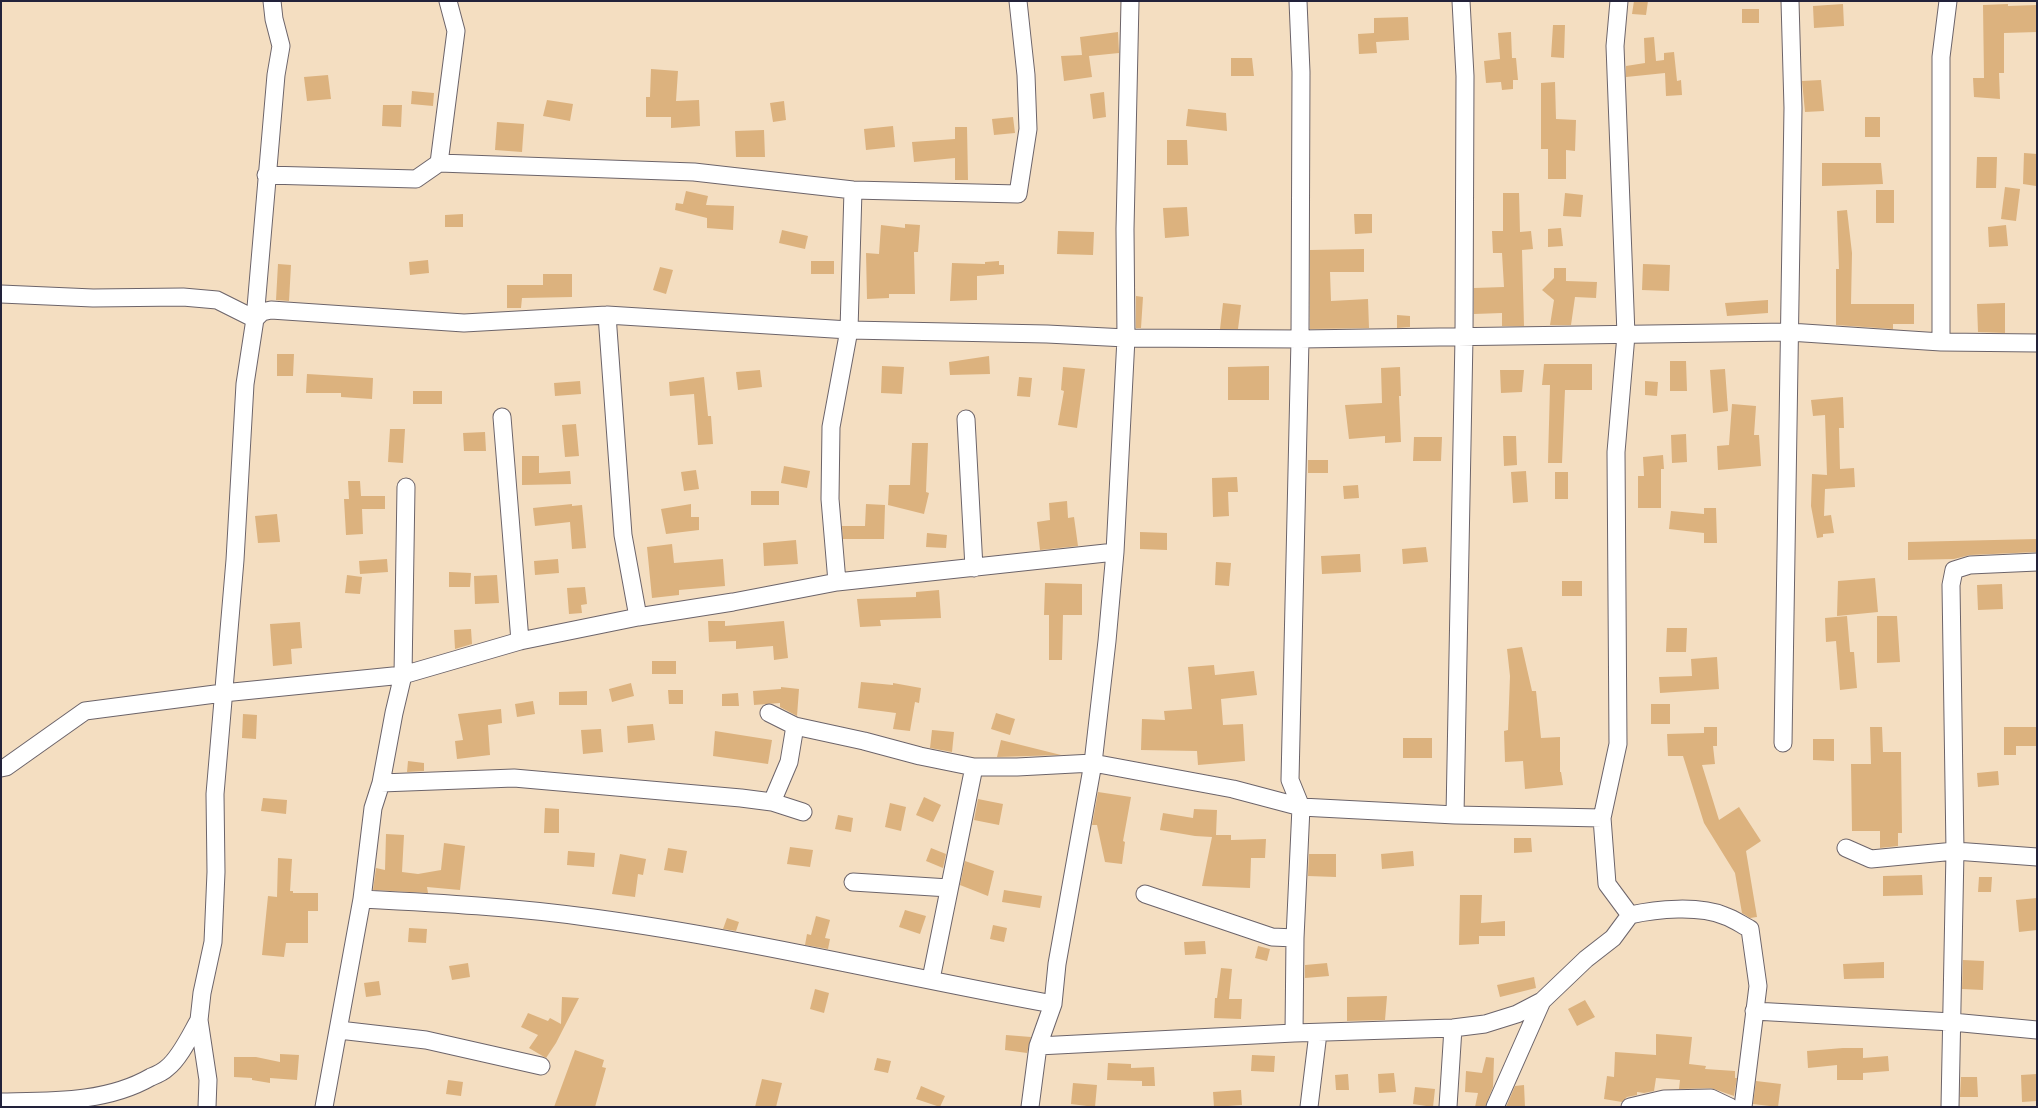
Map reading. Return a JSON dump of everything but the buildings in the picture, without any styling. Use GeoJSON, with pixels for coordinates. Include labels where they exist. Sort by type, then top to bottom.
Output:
{"type":"FeatureCollection","features":[{"type":"Feature","properties":{"kind":"street"},"geometry":{"type":"LineString","coordinates":[[207,1107],[208,1080],[199,1020],[202,994],[213,942],[216,872],[215,794],[235,560],[244,384],[254,320],[266,175],[276,75],[281,46],[274,19],[272,1]]}},
{"type":"Feature","properties":{"kind":"street"},"geometry":{"type":"LineString","coordinates":[[439,163],[456,31],[448,1]]}},
{"type":"Feature","properties":{"kind":"street"},"geometry":{"type":"LineString","coordinates":[[266,175],[416,179],[439,163],[694,172],[853,190],[1018,194],[1028,129],[1026,75],[1018,1]]}},
{"type":"Feature","properties":{"kind":"street"},"geometry":{"type":"LineString","coordinates":[[1030,1107],[1038,1046],[1052,1004],[1058,956],[1093,763],[1115,552],[1126,338],[1125,229],[1130,1]]}},
{"type":"Feature","properties":{"kind":"street"},"geometry":{"type":"LineString","coordinates":[[1294,1033],[1295,938],[1301,807],[1290,780],[1300,339],[1301,72],[1298,1]]}},
{"type":"Feature","properties":{"kind":"street"},"geometry":{"type":"LineString","coordinates":[[1455,815],[1464,337],[1465,84],[1461,1]]}},
{"type":"Feature","properties":{"kind":"street"},"geometry":{"type":"LineString","coordinates":[[1619,1],[1615,46],[1626,335],[1616,452],[1618,744],[1602,818],[1607,884],[1630,915]]}},
{"type":"Feature","properties":{"kind":"street"},"geometry":{"type":"LineString","coordinates":[[1783,743],[1793,108],[1790,1]]}},
{"type":"Feature","properties":{"kind":"street"},"geometry":{"type":"LineString","coordinates":[[1941,342],[1941,57],[1948,1]]}},
{"type":"Feature","properties":{"kind":"street"},"geometry":{"type":"LineString","coordinates":[[837,582],[830,499],[831,427],[849,330],[853,190]]}},
{"type":"Feature","properties":{"kind":"street"},"geometry":{"type":"LineString","coordinates":[[1,294],[93,298],[183,297],[217,300],[254,320]]}},
{"type":"Feature","properties":{"kind":"street"},"geometry":{"type":"LineString","coordinates":[[254,320],[262,312],[271,310],[464,323],[607,315],[849,330],[1047,334],[1126,338],[1300,339],[1789,332],[1941,342],[2037,343]]}},
{"type":"Feature","properties":{"kind":"street"},"geometry":{"type":"LineString","coordinates":[[607,315],[623,535],[638,616]]}},
{"type":"Feature","properties":{"kind":"street"},"geometry":{"type":"LineString","coordinates":[[502,417],[520,641]]}},
{"type":"Feature","properties":{"kind":"street"},"geometry":{"type":"LineString","coordinates":[[966,419],[974,568]]}},
{"type":"Feature","properties":{"kind":"street"},"geometry":{"type":"LineString","coordinates":[[324,1107],[362,899],[374,808],[381,783],[394,713],[403,675],[406,487]]}},
{"type":"Feature","properties":{"kind":"street"},"geometry":{"type":"LineString","coordinates":[[3,769],[85,711],[223,693],[403,675],[520,641],[638,616],[733,602],[837,582],[1115,552]]}},
{"type":"Feature","properties":{"kind":"street"},"geometry":{"type":"LineString","coordinates":[[1950,1107],[1955,852],[1951,584],[1954,570],[1970,565],[2037,562]]}},
{"type":"Feature","properties":{"kind":"street"},"geometry":{"type":"LineString","coordinates":[[769,713],[795,726],[864,741],[920,756],[974,767],[1017,767],[1093,763],[1232,789],[1301,807],[1455,815],[1602,818]]}},
{"type":"Feature","properties":{"kind":"street"},"geometry":{"type":"LineString","coordinates":[[772,802],[789,762],[795,726]]}},
{"type":"Feature","properties":{"kind":"street"},"geometry":{"type":"LineString","coordinates":[[931,979],[974,767]]}},
{"type":"Feature","properties":{"kind":"street"},"geometry":{"type":"LineString","coordinates":[[381,783],[514,778],[772,802],[803,812]]}},
{"type":"Feature","properties":{"kind":"street"},"geometry":{"type":"LineString","coordinates":[[1846,848],[1872,859],[1955,852],[2037,857]]}},
{"type":"Feature","properties":{"kind":"street"},"geometry":{"type":"LineString","coordinates":[[853,882],[949,888]]}},
{"type":"Feature","properties":{"kind":"street"},"geometry":{"type":"LineString","coordinates":[[1145,894],[1272,937],[1295,938]]}},
{"type":"Feature","properties":{"kind":"street"},"geometry":{"type":"LineString","coordinates":[[362,899],[464,904],[592,918],[714,937],[1052,1004]]}},
{"type":"Feature","properties":{"kind":"street"},"geometry":{"type":"LineString","coordinates":[[1038,1046],[1294,1033],[1453,1028],[1485,1024],[1517,1014],[1542,1000],[1586,959],[1613,938],[1630,915],[1656,909],[1696,910],[1725,915],[1750,929],[1758,986],[1743,1107]]}},
{"type":"Feature","properties":{"kind":"street"},"geometry":{"type":"LineString","coordinates":[[1495,1107],[1542,1000]]}},
{"type":"Feature","properties":{"kind":"street"},"geometry":{"type":"LineString","coordinates":[[1754,1011],[1952,1022],[2037,1030]]}},
{"type":"Feature","properties":{"kind":"street"},"geometry":{"type":"LineString","coordinates":[[1,1102],[55,1101],[102,1096],[139,1084],[168,1068],[186,1043],[199,1020]]}},
{"type":"Feature","properties":{"kind":"street"},"geometry":{"type":"LineString","coordinates":[[1448,1107],[1453,1028]]}},
{"type":"Feature","properties":{"kind":"street"},"geometry":{"type":"LineString","coordinates":[[339,1030],[426,1040],[541,1066]]}},
{"type":"Feature","properties":{"kind":"street"},"geometry":{"type":"LineString","coordinates":[[1309,1107],[1318,1033]]}},
{"type":"Feature","properties":{"kind":"street"},"geometry":{"type":"LineString","coordinates":[[1630,1107],[1664,1099],[1711,1098],[1730,1107]]}}]}
